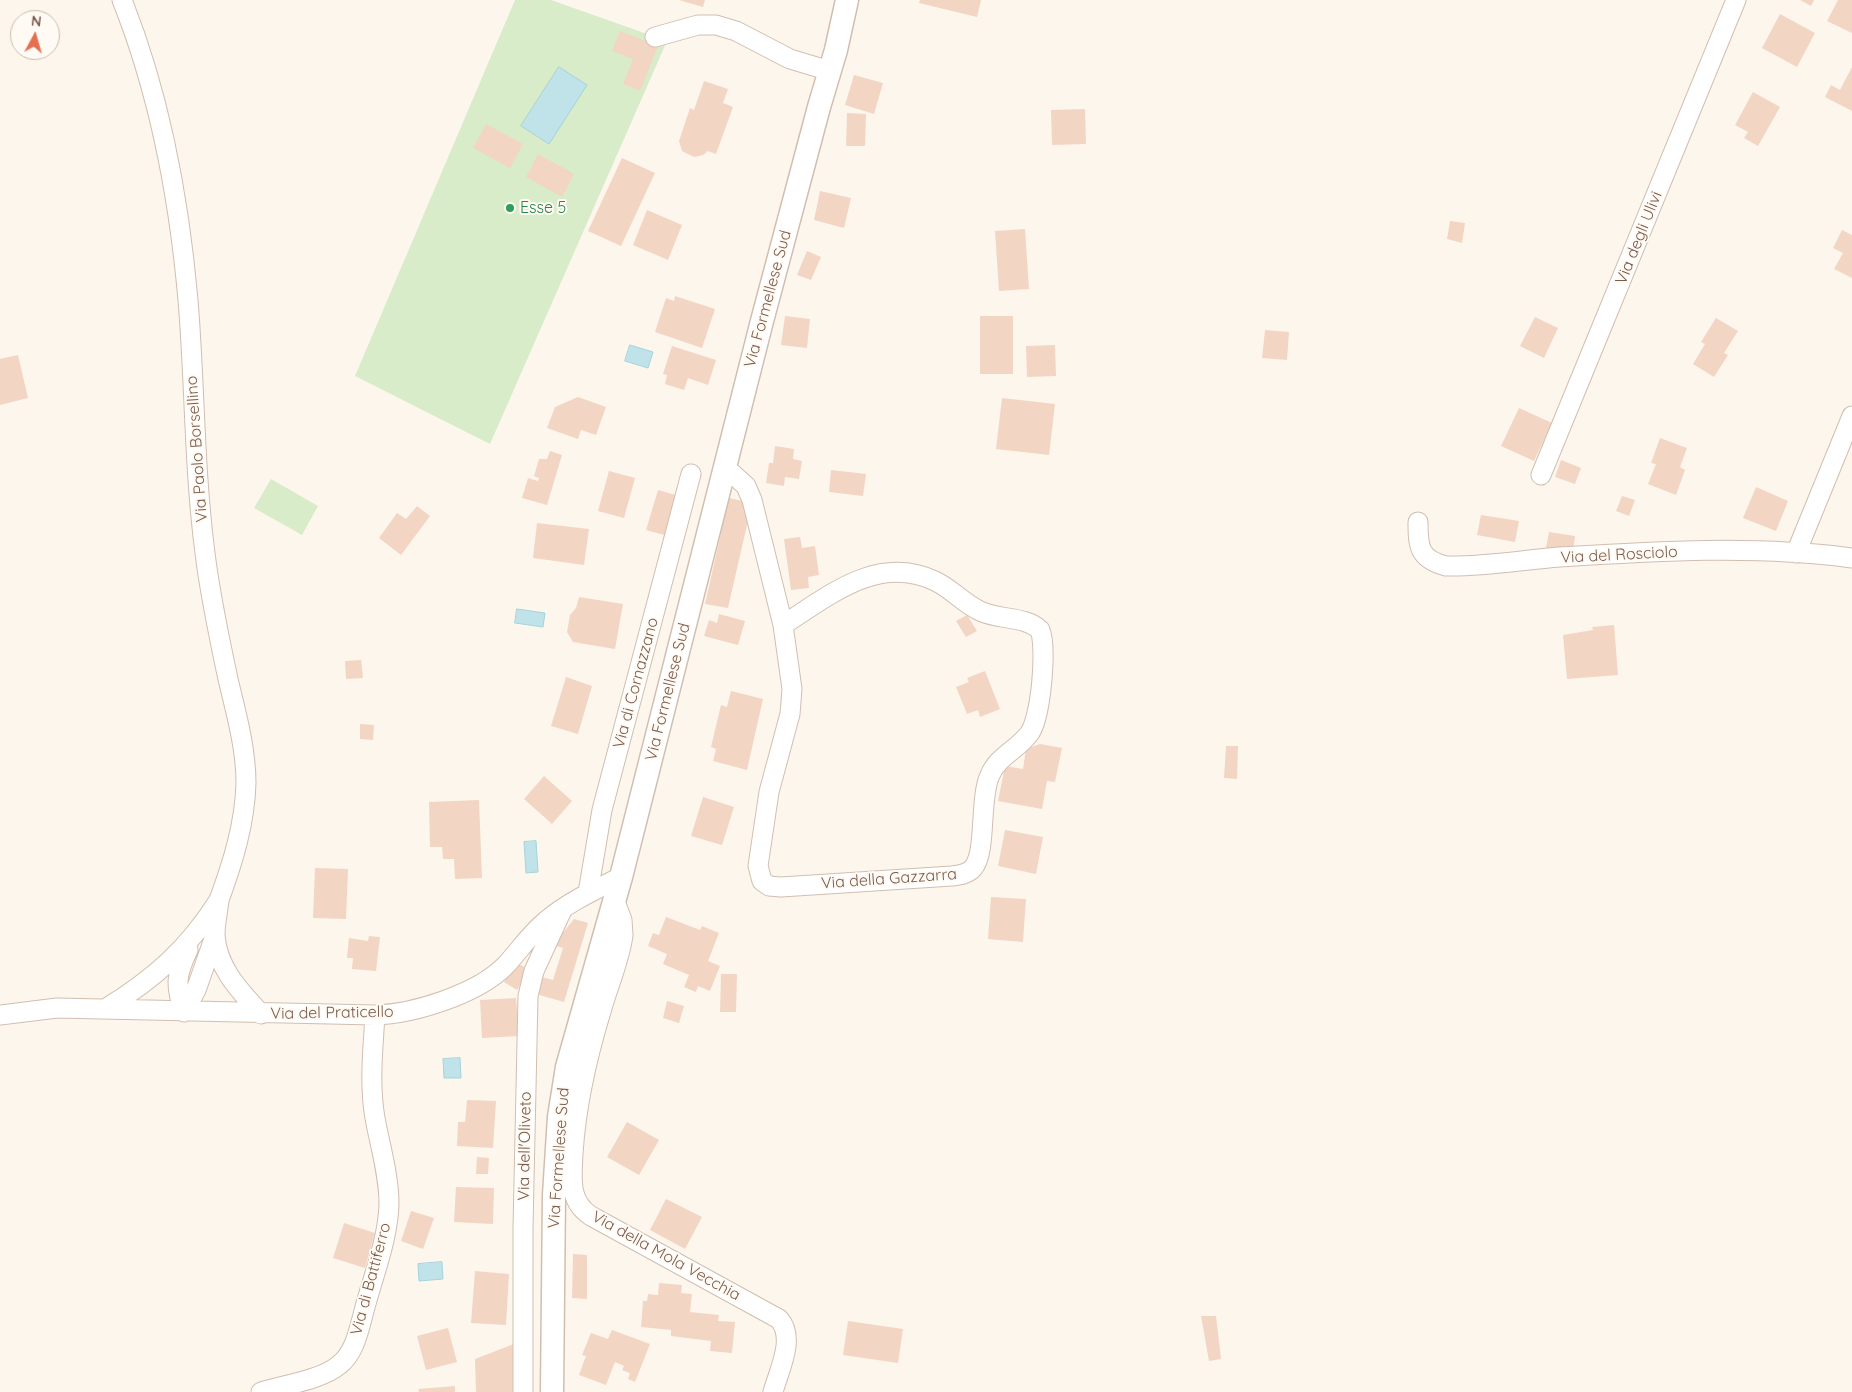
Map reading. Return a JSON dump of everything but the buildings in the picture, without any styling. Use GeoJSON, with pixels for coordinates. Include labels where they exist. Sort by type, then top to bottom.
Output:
{"type":"FeatureCollection","features":[{"type":"Feature","properties":{"kind":"street","name":"Via Paolo Borsellino"},"geometry":{"type":"LineString","coordinates":[[122,0],[156,102],[172,179],[188,300],[196,461],[204,548],[213,606],[244,754],[246,782],[242,815],[230,867],[219,900]]}},
{"type":"Feature","properties":{"kind":"street","name":"Via Formellese Sud"},"geometry":{"type":"LineString","coordinates":[[552,1392],[554,1196],[560,1106],[572,1045],[621,877],[725,467],[848,0]]}},
{"type":"Feature","properties":{"kind":"street","name":"Via degli Ulivi"},"geometry":{"type":"LineString","coordinates":[[1541,475],[1736,0]]}},
{"type":"Feature","properties":{"kind":"street"},"geometry":{"type":"LineString","coordinates":[[655,37],[698,25],[716,25],[736,31],[777,53],[830,71]]}},
{"type":"Feature","properties":{"kind":"street"},"geometry":{"type":"LineString","coordinates":[[1796,553],[1852,416]]}},
{"type":"Feature","properties":{"kind":"street","name":"Via della Gazzarra"},"geometry":{"type":"LineString","coordinates":[[725,467],[742,481],[752,500],[783,625],[791,674],[792,697],[789,719],[770,786],[758,866],[762,881],[769,886],[780,887],[952,876],[972,869],[978,858],[985,792],[990,774],[1001,758],[1025,739],[1035,723],[1043,644],[1040,630],[1029,623],[992,616],[977,610],[930,579],[896,572],[872,574],[849,583],[783,625]]}},
{"type":"Feature","properties":{"kind":"street","name":"Via di Cornazzano"},"geometry":{"type":"LineString","coordinates":[[588,893],[602,810],[691,474]]}},
{"type":"Feature","properties":{"kind":"street","name":"Via del Rosciolo"},"geometry":{"type":"LineString","coordinates":[[1418,522],[1418,541],[1422,552],[1431,561],[1446,566],[1726,550],[1852,558]]}},
{"type":"Feature","properties":{"kind":"street","name":"Via del Praticello"},"geometry":{"type":"LineString","coordinates":[[0,1015],[42,1009],[105,1009],[375,1016],[416,1008],[479,984],[499,971],[539,927],[563,908],[621,877]]}},
{"type":"Feature","properties":{"kind":"street","name":"Via della Mola Vecchia"},"geometry":{"type":"LineString","coordinates":[[614,899],[622,920],[623,935],[580,1084],[574,1129],[574,1197],[578,1206],[591,1216],[779,1319],[784,1326],[787,1340],[773,1392]]}},
{"type":"Feature","properties":{"kind":"street"},"geometry":{"type":"LineString","coordinates":[[184,1012],[196,990],[215,934],[219,900]]}},
{"type":"Feature","properties":{"kind":"street"},"geometry":{"type":"LineString","coordinates":[[105,1009],[150,980],[169,964],[194,935],[219,900]]}},
{"type":"Feature","properties":{"kind":"street","name":"Via dell'Oliveto"},"geometry":{"type":"LineString","coordinates":[[523,1392],[523,1218],[528,996],[534,971],[563,908]]}},
{"type":"Feature","properties":{"kind":"street"},"geometry":{"type":"LineString","coordinates":[[215,934],[219,953],[230,977],[261,1014]]}},
{"type":"Feature","properties":{"kind":"street"},"geometry":{"type":"LineString","coordinates":[[184,1012],[177,988],[177,979],[194,935]]}},
{"type":"Feature","properties":{"kind":"street","name":"Via di Battiferro"},"geometry":{"type":"LineString","coordinates":[[261,1392],[322,1375],[336,1368],[350,1353],[358,1329],[386,1233],[389,1205],[386,1174],[373,1105],[372,1062],[375,1016]]}},
{"type":"Feature","properties":{"kind":"green space","name":"Esse 5"},"geometry":{"type":"Polygon","coordinates":[[[515,0],[551,0],[667,41],[490,444],[355,376],[515,0]]]}},
{"type":"Feature","properties":{"kind":"green space"},"geometry":{"type":"Polygon","coordinates":[[[271,479],[318,506],[302,535],[254,508],[271,479]]]}},
{"type":"Feature","properties":{"kind":"water"},"geometry":{"type":"Polygon","coordinates":[[[559,67],[587,85],[549,144],[521,126],[559,67]]]}},
{"type":"Feature","properties":{"kind":"water"},"geometry":{"type":"Polygon","coordinates":[[[630,345],[653,352],[648,368],[625,361],[630,345]]]}},
{"type":"Feature","properties":{"kind":"water"},"geometry":{"type":"Polygon","coordinates":[[[517,609],[545,613],[543,627],[515,623],[517,609]]]}},
{"type":"Feature","properties":{"kind":"water"},"geometry":{"type":"Polygon","coordinates":[[[536,841],[538,872],[526,873],[524,842],[536,841]]]}},
{"type":"Feature","properties":{"kind":"water"},"geometry":{"type":"Polygon","coordinates":[[[460,1058],[461,1078],[444,1078],[443,1059],[460,1058]]]}},
{"type":"Feature","properties":{"kind":"water"},"geometry":{"type":"Polygon","coordinates":[[[442,1262],[443,1279],[419,1281],[418,1264],[442,1262]]]}},
{"type":"Feature","properties":{"kind":"place","name":"Esse 5"},"geometry":{"type":"Point","coordinates":[510,208]}}]}
